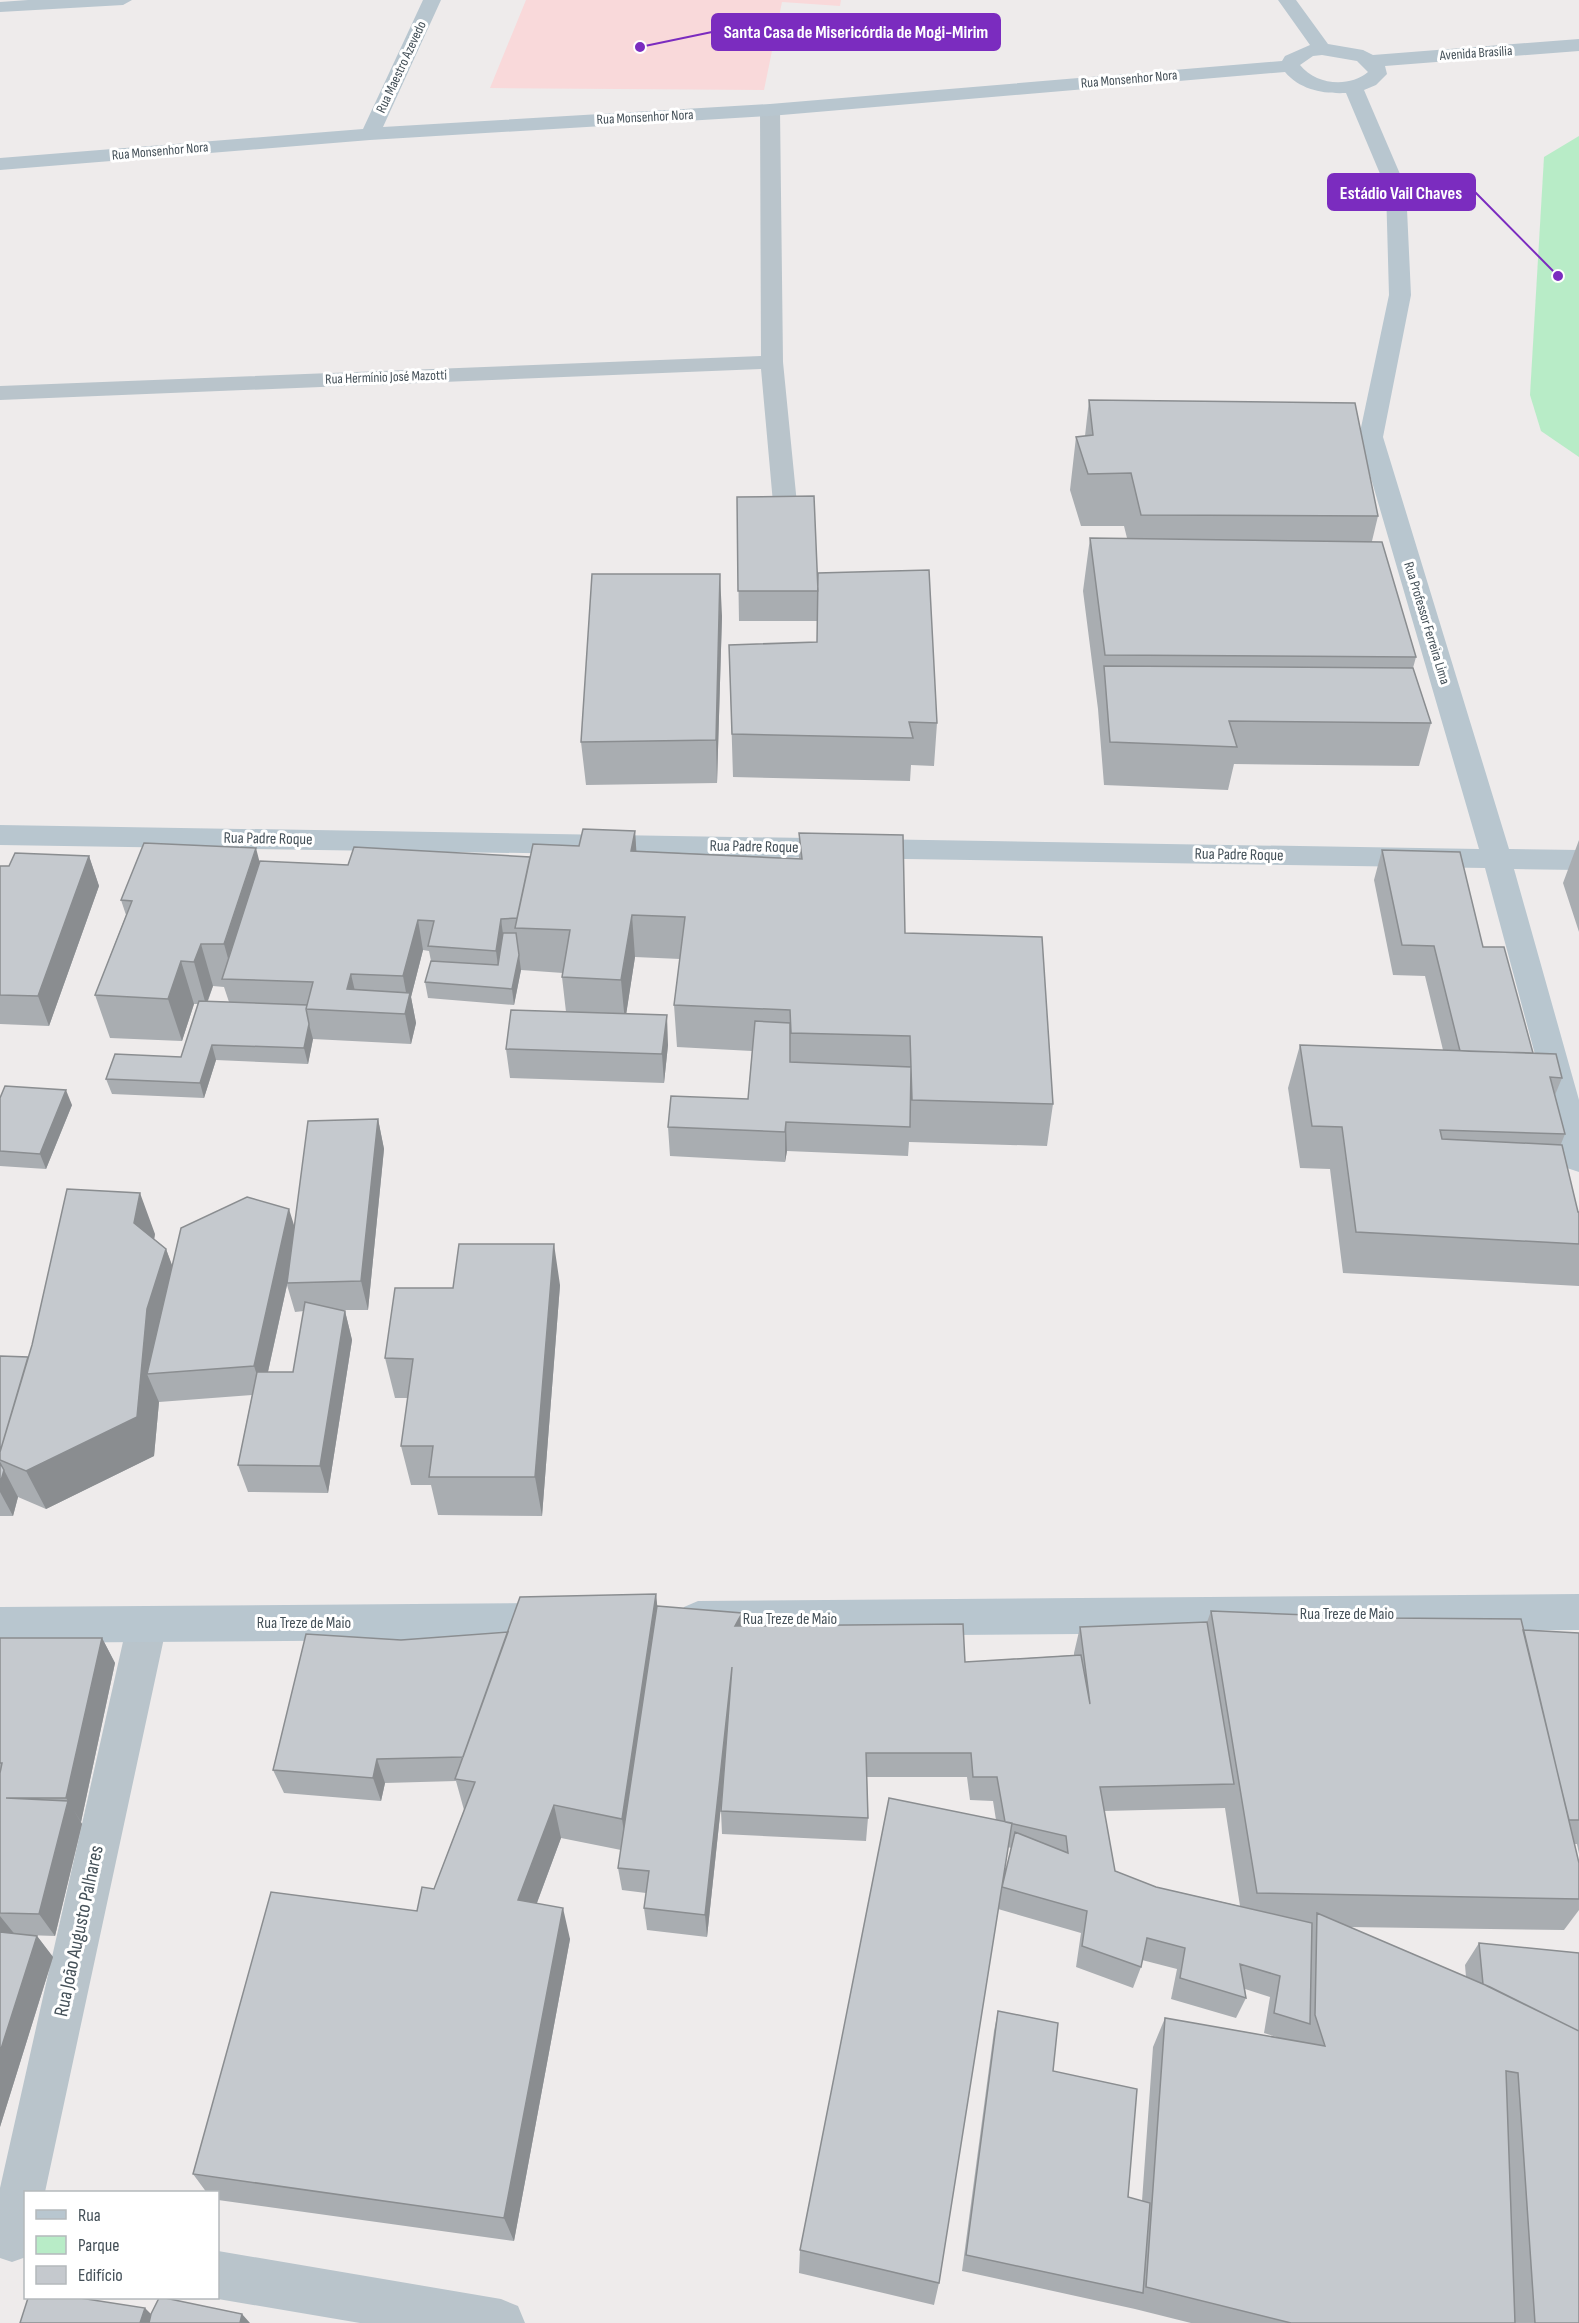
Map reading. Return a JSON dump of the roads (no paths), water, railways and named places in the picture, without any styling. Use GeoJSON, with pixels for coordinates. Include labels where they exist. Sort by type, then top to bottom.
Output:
{"type":"FeatureCollection","features":[{"type":"Feature","properties":{"kind":"street"},"geometry":{"type":"LineString","coordinates":[[0,7],[123,0]]}},
{"type":"Feature","properties":{"kind":"street","name":"Rua Maestro Azevedo"},"geometry":{"type":"LineString","coordinates":[[370,134],[432,0]]}},
{"type":"Feature","properties":{"kind":"street"},"geometry":{"type":"LineString","coordinates":[[1287,0],[1322,49]]}},
{"type":"Feature","properties":{"kind":"street","name":"Avenida Brasília"},"geometry":{"type":"LineString","coordinates":[[1372,61],[1579,45]]}},
{"type":"Feature","properties":{"kind":"street"},"geometry":{"type":"LineString","coordinates":[[1322,49],[1351,52],[1372,61],[1378,74],[1365,84],[1353,86],[1312,82],[1301,78],[1290,66],[1298,54],[1322,49]]}},
{"type":"Feature","properties":{"kind":"street","name":"Rua Monsenhor Nora"},"geometry":{"type":"LineString","coordinates":[[0,164],[370,134],[770,110],[1290,66]]}},
{"type":"Feature","properties":{"kind":"street","name":"Rua Professor Ferreira Lima"},"geometry":{"type":"LineString","coordinates":[[1353,86],[1396,188],[1400,295],[1371,437],[1497,859],[1579,1159]]}},
{"type":"Feature","properties":{"kind":"street"},"geometry":{"type":"LineString","coordinates":[[770,110],[772,362],[786,514]]}},
{"type":"Feature","properties":{"kind":"street","name":"Rua Hermínio José Mazotti"},"geometry":{"type":"LineString","coordinates":[[0,393],[772,362]]}},
{"type":"Feature","properties":{"kind":"street","name":"Rua Padre Roque"},"geometry":{"type":"LineString","coordinates":[[0,835],[1579,860]]}},
{"type":"Feature","properties":{"kind":"street","name":"Rua Treze de Maio"},"geometry":{"type":"LineString","coordinates":[[660,1620],[1579,1612]]}},
{"type":"Feature","properties":{"kind":"street","name":"Rua Treze de Maio"},"geometry":{"type":"LineString","coordinates":[[0,1625],[588,1620]]}},
{"type":"Feature","properties":{"kind":"street","name":"Rua João Augusto Palhares"},"geometry":{"type":"LineString","coordinates":[[12,2239],[147,1624]]}},
{"type":"Feature","properties":{"kind":"street"},"geometry":{"type":"LineString","coordinates":[[219,2275],[501,2323]]}},
{"type":"Feature","properties":{"kind":"place","name":"Santa Casa de Misericórdia de Mogi-Mirim"},"geometry":{"type":"Point","coordinates":[640,47]}},
{"type":"Feature","properties":{"kind":"place","name":"Estádio Vail Chaves"},"geometry":{"type":"Point","coordinates":[1558,276]}}]}
